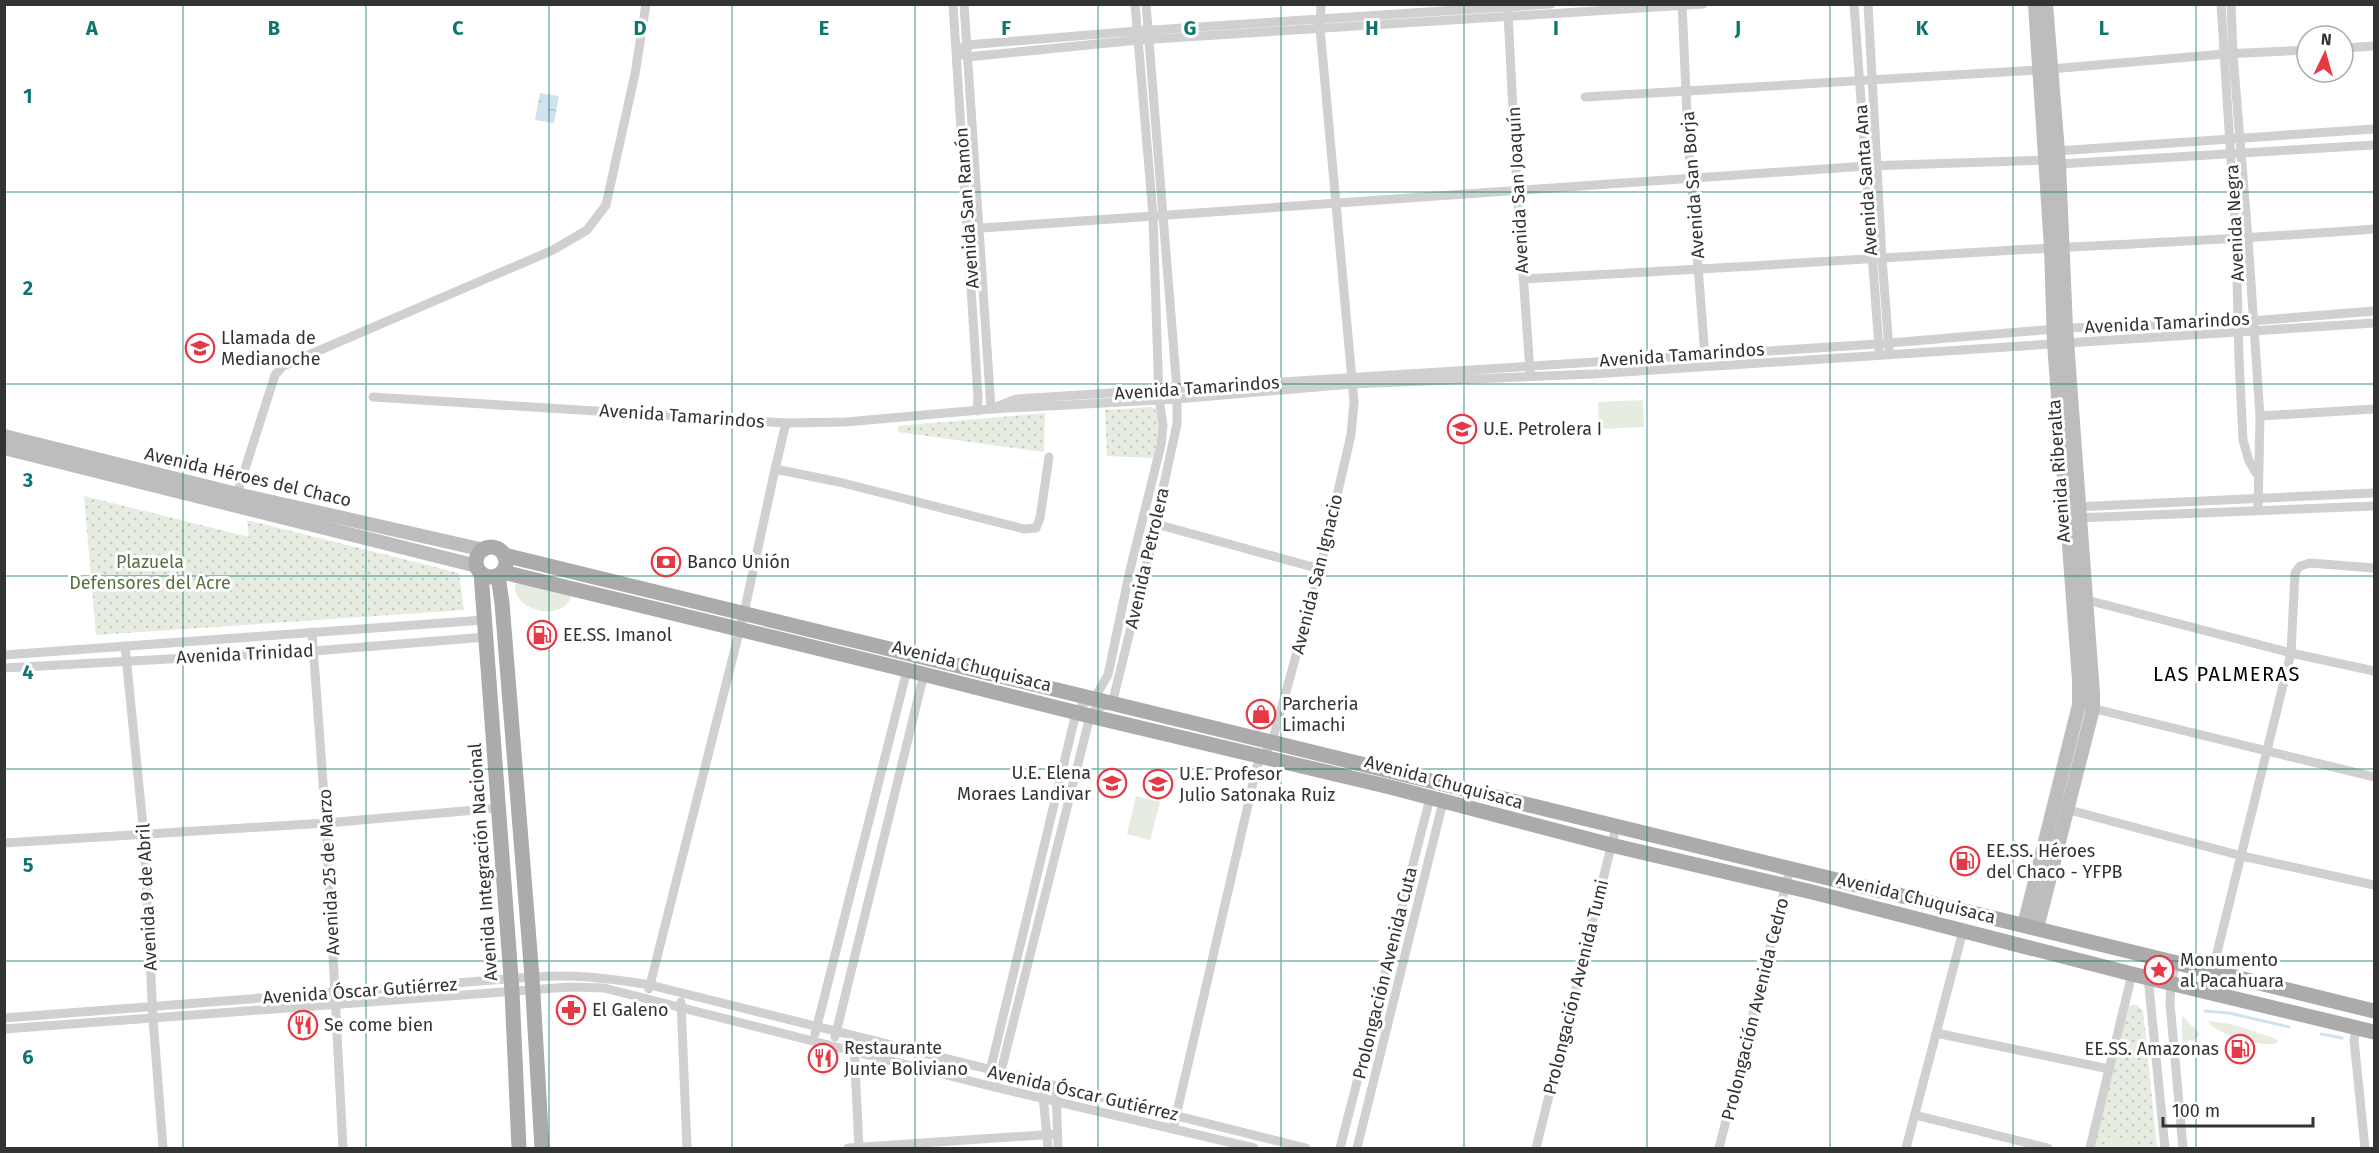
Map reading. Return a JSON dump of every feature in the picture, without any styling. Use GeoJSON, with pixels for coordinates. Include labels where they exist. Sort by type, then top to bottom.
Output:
{"type":"FeatureCollection","features":[{"type":"Feature","properties":{"kind":"main road"},"geometry":{"type":"LineString","coordinates":[[500,574],[489,577],[479,569],[477,557],[483,550],[493,547],[504,555],[506,564],[500,574],[532,983],[542,1149]]}},
{"type":"Feature","properties":{"kind":"main road","name":"Avenida Chuquisaca"},"geometry":{"type":"LineString","coordinates":[[504,555],[2374,1011]]}},
{"type":"Feature","properties":{"kind":"main road","name":"Avenida Integración Nacional"},"geometry":{"type":"LineString","coordinates":[[479,569],[499,808],[519,1149]]}},
{"type":"Feature","properties":{"kind":"main road","name":"Avenida Chuquisaca"},"geometry":{"type":"LineString","coordinates":[[500,574],[739,629],[1083,715],[1390,787],[1611,845],[1786,886],[2132,974],[2374,1032]]}},
{"type":"Feature","properties":{"kind":"street"},"geometry":{"type":"LineString","coordinates":[[237,494],[275,375],[283,366],[553,250],[587,230],[606,205],[635,74],[646,4]]}},
{"type":"Feature","properties":{"kind":"street","name":"Avenida San Ramón"},"geometry":{"type":"LineString","coordinates":[[953,4],[977,411]]}},
{"type":"Feature","properties":{"kind":"street","name":"Avenida San Ramón"},"geometry":{"type":"LineString","coordinates":[[964,4],[992,409]]}},
{"type":"Feature","properties":{"kind":"street","name":"Avenida Petrolera"},"geometry":{"type":"LineString","coordinates":[[1112,704],[1156,524],[1177,424],[1177,394],[1135,4]]}},
{"type":"Feature","properties":{"kind":"street","name":"Avenida Petrolera"},"geometry":{"type":"LineString","coordinates":[[1083,715],[1083,704],[1094,699],[1108,675],[1132,561],[1161,445],[1158,215],[1146,4]]}},
{"type":"Feature","properties":{"kind":"street","name":"Avenida San Ignacio"},"geometry":{"type":"LineString","coordinates":[[1173,1129],[1257,766],[1272,742],[1320,569],[1351,435],[1354,402],[1335,204],[1321,4]]}},
{"type":"Feature","properties":{"kind":"street"},"geometry":{"type":"LineString","coordinates":[[1508,10],[1551,4]]}},
{"type":"Feature","properties":{"kind":"street"},"geometry":{"type":"LineString","coordinates":[[1137,35],[967,57],[957,51],[966,45],[1508,10],[1702,4]]}},
{"type":"Feature","properties":{"kind":"street","name":"Avenida Santa Ana"},"geometry":{"type":"LineString","coordinates":[[1854,4],[1866,166],[1889,343],[1884,354]]}},
{"type":"Feature","properties":{"kind":"street","name":"Avenida Santa Ana"},"geometry":{"type":"LineString","coordinates":[[1868,4],[1878,165],[1878,344],[1884,354]]}},
{"type":"Feature","properties":{"kind":"street","name":"Avenida Riberalta"},"geometry":{"type":"LineString","coordinates":[[2031,926],[2061,808],[2093,709],[2087,600],[2074,513],[2058,333],[2054,158],[2045,69],[2035,4]]}},
{"type":"Feature","properties":{"kind":"street","name":"Avenida Riberalta"},"geometry":{"type":"LineString","coordinates":[[2045,69],[2046,4]]}},
{"type":"Feature","properties":{"kind":"street","name":"Avenida Negra"},"geometry":{"type":"LineString","coordinates":[[2220,4],[2228,54],[2234,138],[2248,239],[2255,331],[2260,416],[2258,510]]}},
{"type":"Feature","properties":{"kind":"street","name":"Avenida Negra"},"geometry":{"type":"LineString","coordinates":[[2228,54],[2231,4]]}},
{"type":"Feature","properties":{"kind":"street","name":"Avenida San Borja"},"geometry":{"type":"LineString","coordinates":[[1682,5],[1691,178],[1706,365]]}},
{"type":"Feature","properties":{"kind":"street","name":"Avenida San Joaquín"},"geometry":{"type":"LineString","coordinates":[[1508,10],[1530,376]]}},
{"type":"Feature","properties":{"kind":"street"},"geometry":{"type":"LineString","coordinates":[[2355,47],[2374,46]]}},
{"type":"Feature","properties":{"kind":"street"},"geometry":{"type":"LineString","coordinates":[[1585,97],[1686,93],[1872,78],[2045,69],[2295,51]]}},
{"type":"Feature","properties":{"kind":"street"},"geometry":{"type":"LineString","coordinates":[[2054,158],[2234,138],[2374,129]]}},
{"type":"Feature","properties":{"kind":"street"},"geometry":{"type":"LineString","coordinates":[[968,228],[1878,165],[2054,158],[2236,155],[2374,146]]}},
{"type":"Feature","properties":{"kind":"street","name":"Avenida Negra"},"geometry":{"type":"LineString","coordinates":[[2236,155],[2238,333],[2243,440],[2249,461],[2258,476]]}},
{"type":"Feature","properties":{"kind":"street"},"geometry":{"type":"LineString","coordinates":[[1523,279],[2165,241],[2248,239],[2374,229]]}},
{"type":"Feature","properties":{"kind":"street","name":"Avenida Tamarindos"},"geometry":{"type":"LineString","coordinates":[[373,396],[786,423],[846,422],[992,409],[1016,399],[1177,394],[1530,365],[2238,322],[2374,311]]}},
{"type":"Feature","properties":{"kind":"street","name":"Avenida Tamarindos"},"geometry":{"type":"LineString","coordinates":[[2068,342],[2374,323]]}},
{"type":"Feature","properties":{"kind":"street","name":"Avenida Riberalta"},"geometry":{"type":"LineString","coordinates":[[2058,333],[2068,342],[2074,513],[2072,597],[2079,680],[2079,705],[2061,808]]}},
{"type":"Feature","properties":{"kind":"street","name":"Avenida Tamarindos"},"geometry":{"type":"LineString","coordinates":[[1352,380],[1530,376],[1884,354],[2058,333]]}},
{"type":"Feature","properties":{"kind":"street"},"geometry":{"type":"LineString","coordinates":[[2260,416],[2374,410]]}},
{"type":"Feature","properties":{"kind":"street"},"geometry":{"type":"LineString","coordinates":[[647,997],[744,613],[786,423]]}},
{"type":"Feature","properties":{"kind":"street","name":"Avenida Héroes del Chaco"},"geometry":{"type":"LineString","coordinates":[[4,436],[237,494],[483,550]]}},
{"type":"Feature","properties":{"kind":"street","name":"Avenida Héroes del Chaco"},"geometry":{"type":"LineString","coordinates":[[4,448],[479,569]]}},
{"type":"Feature","properties":{"kind":"street"},"geometry":{"type":"LineString","coordinates":[[775,469],[839,482],[1024,529],[1036,528],[1040,518],[1050,457]]}},
{"type":"Feature","properties":{"kind":"street"},"geometry":{"type":"LineString","coordinates":[[2074,513],[2374,493]]}},
{"type":"Feature","properties":{"kind":"street"},"geometry":{"type":"LineString","coordinates":[[2074,513],[2374,506]]}},
{"type":"Feature","properties":{"kind":"street"},"geometry":{"type":"LineString","coordinates":[[1156,524],[1320,569]]}},
{"type":"Feature","properties":{"kind":"street"},"geometry":{"type":"LineString","coordinates":[[1132,561],[1146,564]]}},
{"type":"Feature","properties":{"kind":"street"},"geometry":{"type":"LineString","coordinates":[[2212,973],[2291,653],[2295,573],[2301,566],[2310,563],[2374,568]]}},
{"type":"Feature","properties":{"kind":"street"},"geometry":{"type":"LineString","coordinates":[[2072,597],[2291,653],[2374,671]]}},
{"type":"Feature","properties":{"kind":"street","name":"Avenida Trinidad"},"geometry":{"type":"LineString","coordinates":[[4,655],[484,620]]}},
{"type":"Feature","properties":{"kind":"street","name":"Avenida 25 de Marzo"},"geometry":{"type":"LineString","coordinates":[[312,632],[337,1005],[343,1149]]}},
{"type":"Feature","properties":{"kind":"street","name":"Avenida Trinidad"},"geometry":{"type":"LineString","coordinates":[[4,668],[314,651],[486,637]]}},
{"type":"Feature","properties":{"kind":"street","name":"Avenida 9 de Abril"},"geometry":{"type":"LineString","coordinates":[[125,646],[144,836],[153,1018],[163,1149]]}},
{"type":"Feature","properties":{"kind":"street"},"geometry":{"type":"LineString","coordinates":[[814,1040],[907,670]]}},
{"type":"Feature","properties":{"kind":"street"},"geometry":{"type":"LineString","coordinates":[[833,1045],[924,674]]}},
{"type":"Feature","properties":{"kind":"street"},"geometry":{"type":"LineString","coordinates":[[986,1085],[1083,715],[1096,708],[1112,704]]}},
{"type":"Feature","properties":{"kind":"street"},"geometry":{"type":"LineString","coordinates":[[2079,705],[2374,777]]}},
{"type":"Feature","properties":{"kind":"street"},"geometry":{"type":"LineString","coordinates":[[997,1087],[1083,715]]}},
{"type":"Feature","properties":{"kind":"street"},"geometry":{"type":"LineString","coordinates":[[1390,787],[1395,772]]}},
{"type":"Feature","properties":{"kind":"street","name":"Prolongación Avenida Cuta"},"geometry":{"type":"LineString","coordinates":[[1340,1149],[1436,800]]}},
{"type":"Feature","properties":{"kind":"street","name":"Prolongación Avenida Cuta"},"geometry":{"type":"LineString","coordinates":[[1357,1149],[1436,800]]}},
{"type":"Feature","properties":{"kind":"street"},"geometry":{"type":"LineString","coordinates":[[4,843],[144,836],[499,808]]}},
{"type":"Feature","properties":{"kind":"street"},"geometry":{"type":"LineString","coordinates":[[2061,808],[2242,856],[2374,885]]}},
{"type":"Feature","properties":{"kind":"street","name":"Prolongación Avenida Tumi"},"geometry":{"type":"LineString","coordinates":[[1536,1149],[1616,826]]}},
{"type":"Feature","properties":{"kind":"street","name":"Prolongación Avenida Cedro"},"geometry":{"type":"LineString","coordinates":[[1719,1149],[1790,869]]}},
{"type":"Feature","properties":{"kind":"street"},"geometry":{"type":"LineString","coordinates":[[1906,1149],[1964,931]]}},
{"type":"Feature","properties":{"kind":"street"},"geometry":{"type":"LineString","coordinates":[[2152,957],[2148,977],[2165,1149]]}},
{"type":"Feature","properties":{"kind":"street"},"geometry":{"type":"LineString","coordinates":[[2176,963],[2171,983],[2170,1003],[2183,1149]]}},
{"type":"Feature","properties":{"kind":"street"},"geometry":{"type":"LineString","coordinates":[[2090,1149],[2132,974]]}},
{"type":"Feature","properties":{"kind":"street","name":"Avenida Óscar Gutiérrez"},"geometry":{"type":"LineString","coordinates":[[4,1029],[337,1005],[532,983],[569,975],[603,977],[650,985],[1306,1149]]}},
{"type":"Feature","properties":{"kind":"street","name":"Avenida Óscar Gutiérrez"},"geometry":{"type":"LineString","coordinates":[[532,983],[604,988],[647,997],[986,1085],[1254,1149]]}},
{"type":"Feature","properties":{"kind":"street","name":"Avenida Óscar Gutiérrez"},"geometry":{"type":"LineString","coordinates":[[4,1018],[336,993],[511,985]]}},
{"type":"Feature","properties":{"kind":"street"},"geometry":{"type":"LineString","coordinates":[[680,993],[687,1149]]}},
{"type":"Feature","properties":{"kind":"street"},"geometry":{"type":"LineString","coordinates":[[2357,1028],[2354,1040],[2365,1149]]}},
{"type":"Feature","properties":{"kind":"street"},"geometry":{"type":"LineString","coordinates":[[1936,1033],[2109,1069]]}},
{"type":"Feature","properties":{"kind":"street"},"geometry":{"type":"LineString","coordinates":[[856,1038],[853,1050],[859,1148]]}},
{"type":"Feature","properties":{"kind":"street"},"geometry":{"type":"LineString","coordinates":[[1042,1083],[1048,1149]]}},
{"type":"Feature","properties":{"kind":"street"},"geometry":{"type":"LineString","coordinates":[[1056,1087],[1058,1149]]}},
{"type":"Feature","properties":{"kind":"street"},"geometry":{"type":"LineString","coordinates":[[1915,1115],[2049,1149]]}},
{"type":"Feature","properties":{"kind":"street"},"geometry":{"type":"LineString","coordinates":[[1238,1147],[1240,1132]]}},
{"type":"Feature","properties":{"kind":"street"},"geometry":{"type":"LineString","coordinates":[[848,1149],[1057,1134]]}},
{"type":"Feature","properties":{"kind":"street"},"geometry":{"type":"LineString","coordinates":[[1254,1149],[1257,1137]]}},
{"type":"Feature","properties":{"kind":"green space"},"geometry":{"type":"Polygon","coordinates":[[[1643,400],[1644,427],[1599,429],[1598,402],[1643,400]]]}},
{"type":"Feature","properties":{"kind":"green space"},"geometry":{"type":"Polygon","coordinates":[[[1155,408],[1158,427],[1153,458],[1107,456],[1105,410],[1155,408]]]}},
{"type":"Feature","properties":{"kind":"green space"},"geometry":{"type":"Polygon","coordinates":[[[1045,413],[1044,452],[898,432],[898,426],[1045,413]]]}},
{"type":"Feature","properties":{"kind":"green space","name":"Plazuela Defensores del Acre"},"geometry":{"type":"Polygon","coordinates":[[[84,496],[249,537],[247,520],[459,573],[464,610],[96,635],[84,496]]]}},
{"type":"Feature","properties":{"kind":"green space"},"geometry":{"type":"Polygon","coordinates":[[[521,583],[572,595],[567,604],[559,609],[539,611],[521,601],[516,593],[515,584],[521,583]]]}},
{"type":"Feature","properties":{"kind":"green space"},"geometry":{"type":"Polygon","coordinates":[[[1136,796],[1160,802],[1150,840],[1127,834],[1136,796]]]}},
{"type":"Feature","properties":{"kind":"green space"},"geometry":{"type":"Polygon","coordinates":[[[2136,1005],[2143,1010],[2157,1148],[2093,1148],[2129,1006],[2136,1005]]]}},
{"type":"Feature","properties":{"kind":"green space"},"geometry":{"type":"Polygon","coordinates":[[[2182,1016],[2200,1034],[2193,1041],[2189,1040],[2187,1044],[2182,1044],[2182,1016]]]}},
{"type":"Feature","properties":{"kind":"green space"},"geometry":{"type":"Polygon","coordinates":[[[2208,1021],[2231,1024],[2276,1039],[2278,1042],[2263,1044],[2241,1039],[2220,1031],[2208,1021]]]}},
{"type":"Feature","properties":{"kind":"green space"},"geometry":{"type":"Polygon","coordinates":[[[2107,1137],[2132,1139],[2132,1148],[2106,1148],[2107,1137]]]}},
{"type":"Feature","properties":{"kind":"water"},"geometry":{"type":"Polygon","coordinates":[[[540,93],[559,96],[554,123],[535,120],[540,93]]]}},
{"type":"Feature","properties":{"kind":"waterway"},"geometry":{"type":"LineString","coordinates":[[2205,1011],[2229,1013],[2289,1027]]}},
{"type":"Feature","properties":{"kind":"waterway"},"geometry":{"type":"LineString","coordinates":[[2321,1034],[2342,1038]]}},
{"type":"Feature","properties":{"kind":"place","name":"Llamada de Medianoche"},"geometry":{"type":"Point","coordinates":[200,348]}},
{"type":"Feature","properties":{"kind":"place","name":"U.E. Petrolera I"},"geometry":{"type":"Point","coordinates":[1462,429]}},
{"type":"Feature","properties":{"kind":"place","name":"Banco Unión"},"geometry":{"type":"Point","coordinates":[666,562]}},
{"type":"Feature","properties":{"kind":"place","name":"EE.SS. Imanol"},"geometry":{"type":"Point","coordinates":[542,635]}},
{"type":"Feature","properties":{"kind":"place","name":"Parcheria Limachi"},"geometry":{"type":"Point","coordinates":[1261,714]}},
{"type":"Feature","properties":{"kind":"place","name":"U.E. Elena Moraes Landivar"},"geometry":{"type":"Point","coordinates":[1112,783]}},
{"type":"Feature","properties":{"kind":"place","name":"U.E. Profesor Julio Satonaka Ruiz"},"geometry":{"type":"Point","coordinates":[1158,784]}},
{"type":"Feature","properties":{"kind":"place","name":"EE.SS. Héroes del Chaco - YFPB"},"geometry":{"type":"Point","coordinates":[1965,861]}},
{"type":"Feature","properties":{"kind":"place","name":"Monumento al Pacahuara"},"geometry":{"type":"Point","coordinates":[2159,970]}},
{"type":"Feature","properties":{"kind":"place","name":"El Galeno"},"geometry":{"type":"Point","coordinates":[571,1010]}},
{"type":"Feature","properties":{"kind":"place","name":"Se come bien"},"geometry":{"type":"Point","coordinates":[303,1025]}},
{"type":"Feature","properties":{"kind":"place","name":"EE.SS. Amazonas"},"geometry":{"type":"Point","coordinates":[2240,1049]}},
{"type":"Feature","properties":{"kind":"place","name":"Restaurante Junte Boliviano"},"geometry":{"type":"Point","coordinates":[823,1058]}},
{"type":"Feature","properties":{"kind":"district","name":"LAS PALMERAS"},"geometry":{"type":"Point","coordinates":[2227,674]}}]}
